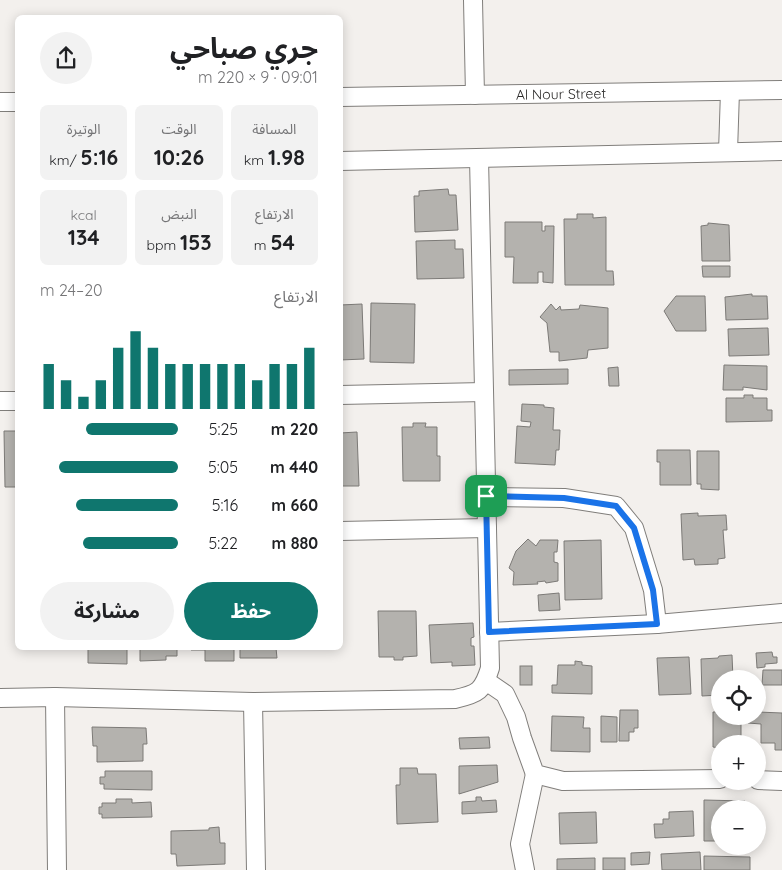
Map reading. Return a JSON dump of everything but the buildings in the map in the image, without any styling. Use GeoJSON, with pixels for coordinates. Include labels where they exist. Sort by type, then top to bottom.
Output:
{"type":"FeatureCollection","features":[{"type":"Feature","properties":{"kind":"street"},"geometry":{"type":"LineString","coordinates":[[473,0],[475,95]]}},
{"type":"Feature","properties":{"kind":"street","name":"Al Nour Street"},"geometry":{"type":"LineString","coordinates":[[343,97],[782,90]]}},
{"type":"Feature","properties":{"kind":"street"},"geometry":{"type":"LineString","coordinates":[[728,152],[730,91]]}},
{"type":"Feature","properties":{"kind":"street"},"geometry":{"type":"LineString","coordinates":[[0,102],[15,102]]}},
{"type":"Feature","properties":{"kind":"street"},"geometry":{"type":"LineString","coordinates":[[343,161],[782,151]]}},
{"type":"Feature","properties":{"kind":"street"},"geometry":{"type":"LineString","coordinates":[[0,698],[55,697],[253,702],[455,699],[474,695],[486,681],[490,668],[479,158]]}},
{"type":"Feature","properties":{"kind":"street"},"geometry":{"type":"LineString","coordinates":[[343,395],[484,392]]}},
{"type":"Feature","properties":{"kind":"street"},"geometry":{"type":"LineString","coordinates":[[0,401],[15,400]]}},
{"type":"Feature","properties":{"kind":"street"},"geometry":{"type":"LineString","coordinates":[[486,496],[564,498],[616,506],[634,528],[653,590],[657,624]]}},
{"type":"Feature","properties":{"kind":"street"},"geometry":{"type":"LineString","coordinates":[[343,531],[487,528]]}},
{"type":"Feature","properties":{"kind":"street"},"geometry":{"type":"LineString","coordinates":[[489,632],[657,624],[782,613]]}},
{"type":"Feature","properties":{"kind":"street"},"geometry":{"type":"LineString","coordinates":[[486,681],[505,694],[516,716],[535,774],[520,844],[525,870]]}},
{"type":"Feature","properties":{"kind":"street"},"geometry":{"type":"LineString","coordinates":[[55,697],[57,870]]}},
{"type":"Feature","properties":{"kind":"street"},"geometry":{"type":"LineString","coordinates":[[253,702],[256,870]]}},
{"type":"Feature","properties":{"kind":"street"},"geometry":{"type":"LineString","coordinates":[[535,774],[563,781],[711,779]]}},
{"type":"Feature","properties":{"kind":"street"},"geometry":{"type":"LineString","coordinates":[[766,780],[782,781]]}},
{"type":"Feature","properties":{"kind":"route"},"geometry":{"type":"LineString","coordinates":[[486,496],[564,498],[616,506],[634,528],[653,590],[657,624],[489,632],[486,496]]}}]}
